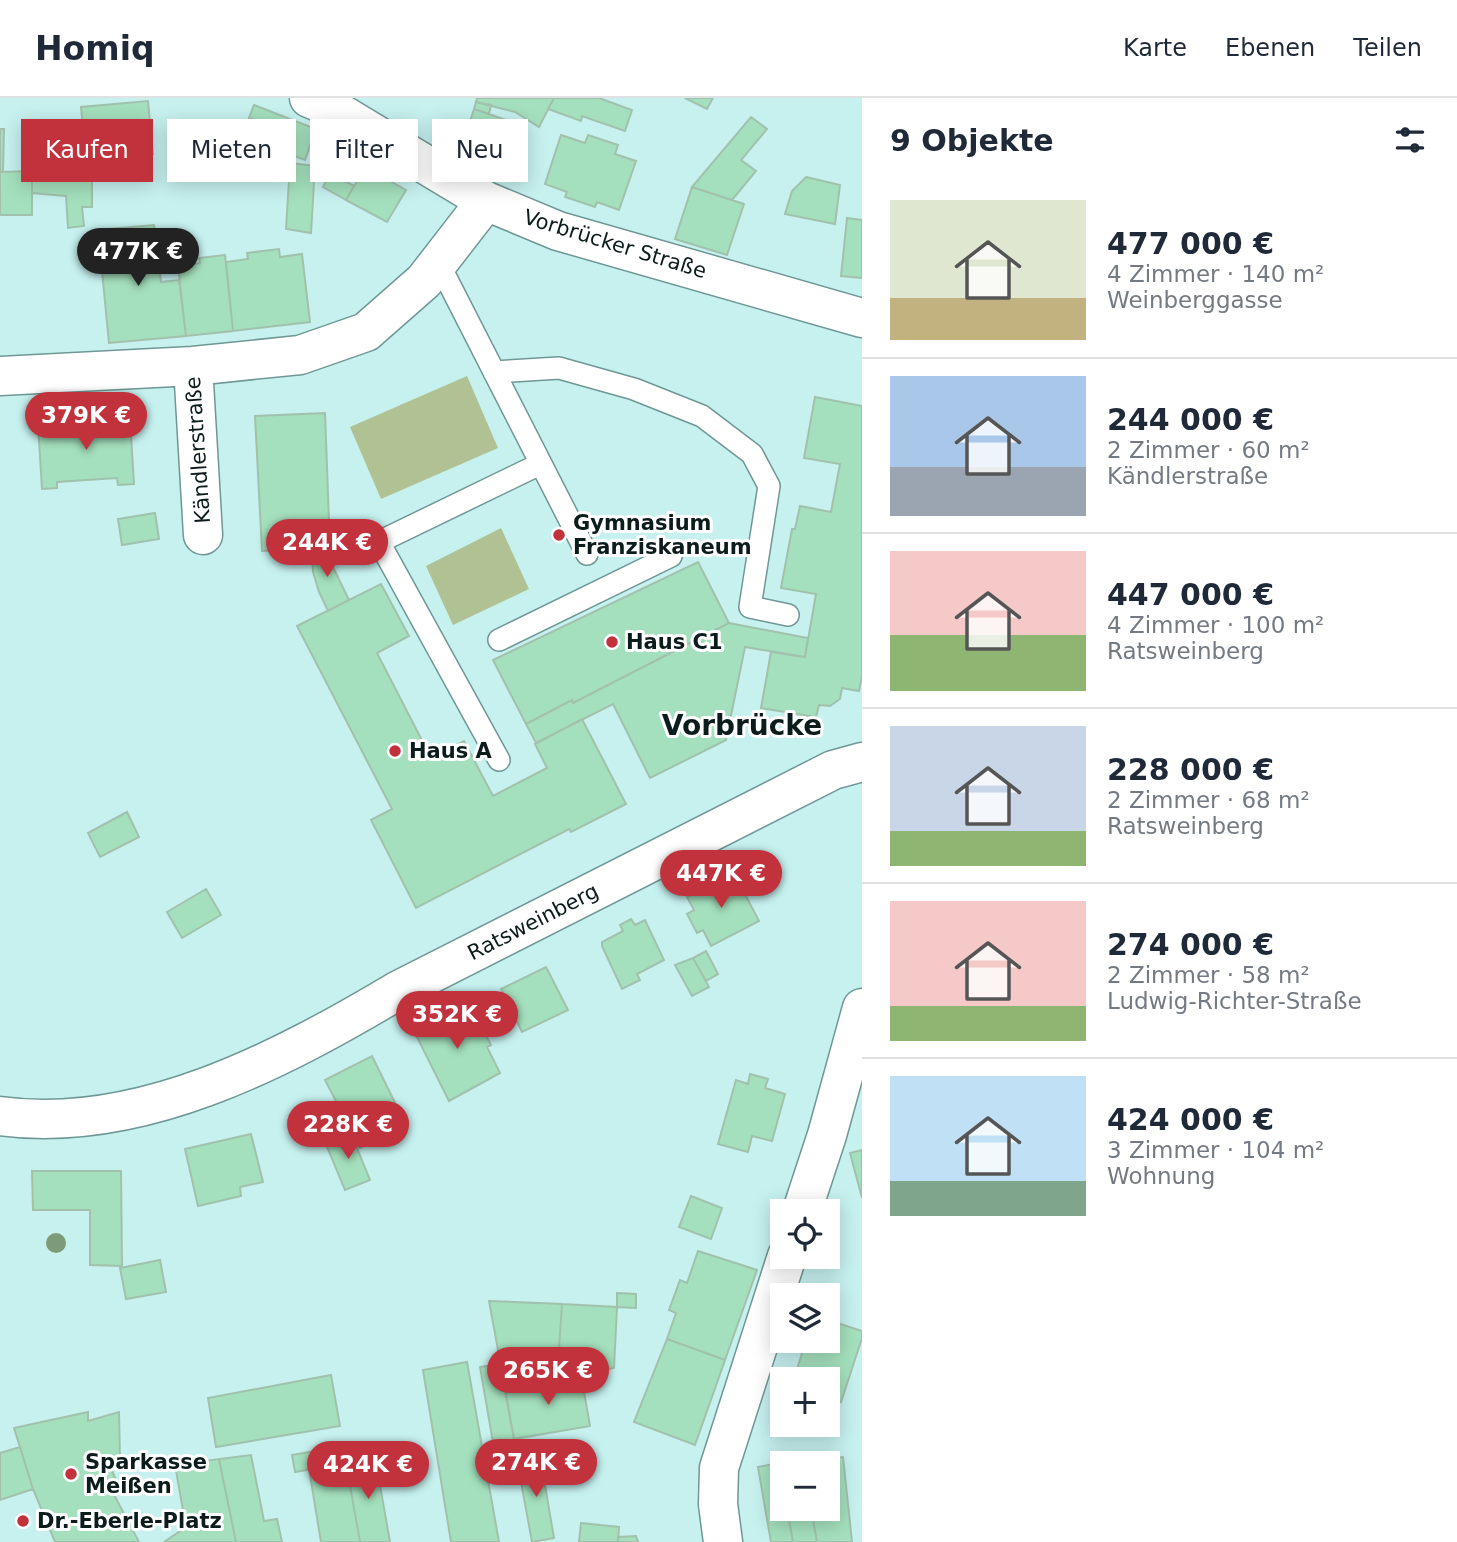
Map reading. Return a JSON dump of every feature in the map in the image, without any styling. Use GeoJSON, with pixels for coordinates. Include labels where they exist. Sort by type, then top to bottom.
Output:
{"type":"FeatureCollection","features":[{"type":"Feature","properties":{"kind":"street","name":"Vorbrücker Straße"},"geometry":{"type":"LineString","coordinates":[[309,98],[330,107],[486,201],[558,231],[862,318]]}},
{"type":"Feature","properties":{"kind":"street"},"geometry":{"type":"LineString","coordinates":[[0,376],[193,366],[300,355],[366,332],[424,281],[486,201]]}},
{"type":"Feature","properties":{"kind":"street","name":"Kändlerstraße"},"geometry":{"type":"LineString","coordinates":[[193,366],[203,535]]}},
{"type":"Feature","properties":{"kind":"street","name":"Ratsweinberg"},"geometry":{"type":"LineString","coordinates":[[0,1116],[32,1121],[106,1115],[191,1093],[350,1019],[397,991],[833,770],[862,762]]}},
{"type":"Feature","properties":{"kind":"street"},"geometry":{"type":"LineString","coordinates":[[806,1199],[827,1135],[862,1008]]}},
{"type":"Feature","properties":{"kind":"street"},"geometry":{"type":"LineString","coordinates":[[723,1542],[718,1504],[719,1468],[783,1269]]}},
{"type":"Feature","properties":{"kind":"lane"},"geometry":{"type":"LineString","coordinates":[[438,262],[587,554]]}},
{"type":"Feature","properties":{"kind":"lane"},"geometry":{"type":"LineString","coordinates":[[494,372],[559,368],[634,389],[702,416],[752,454],[769,486],[750,607],[788,614]]}},
{"type":"Feature","properties":{"kind":"lane"},"geometry":{"type":"LineString","coordinates":[[499,760],[379,542],[540,464]]}},
{"type":"Feature","properties":{"kind":"lane"},"geometry":{"type":"LineString","coordinates":[[499,640],[671,555]]}},
{"type":"Feature","properties":{"kind":"green space"},"geometry":{"type":"Polygon","coordinates":[[[467,376],[498,448],[381,499],[350,427],[467,376]]]}},
{"type":"Feature","properties":{"kind":"green space"},"geometry":{"type":"Polygon","coordinates":[[[501,528],[529,589],[453,625],[426,566],[501,528]]]}},
{"type":"Feature","properties":{"kind":"building"},"geometry":{"type":"Polygon","coordinates":[[[477,98],[554,98],[539,127],[515,112],[476,102],[477,98]]]}},
{"type":"Feature","properties":{"kind":"building"},"geometry":{"type":"Polygon","coordinates":[[[554,98],[599,98],[632,110],[625,131],[582,116],[581,121],[548,109],[554,98]]]}},
{"type":"Feature","properties":{"kind":"building"},"geometry":{"type":"Polygon","coordinates":[[[685,98],[713,98],[707,109],[685,98]]]}},
{"type":"Feature","properties":{"kind":"building"},"geometry":{"type":"Polygon","coordinates":[[[148,101],[150,119],[82,119],[81,107],[148,101]]]}},
{"type":"Feature","properties":{"kind":"building"},"geometry":{"type":"Polygon","coordinates":[[[476,102],[491,105],[489,114],[474,109],[476,102]]]}},
{"type":"Feature","properties":{"kind":"building"},"geometry":{"type":"Polygon","coordinates":[[[254,105],[290,119],[252,119],[249,118],[254,105]]]}},
{"type":"Feature","properties":{"kind":"building"},"geometry":{"type":"Polygon","coordinates":[[[474,109],[503,119],[471,119],[474,109]]]}},
{"type":"Feature","properties":{"kind":"building"},"geometry":{"type":"Polygon","coordinates":[[[751,117],[767,129],[741,160],[756,171],[732,200],[692,187],[751,117]]]}},
{"type":"Feature","properties":{"kind":"building"},"geometry":{"type":"Polygon","coordinates":[[[296,121],[310,127],[310,146],[305,160],[296,157],[296,121]]]}},
{"type":"Feature","properties":{"kind":"building"},"geometry":{"type":"Polygon","coordinates":[[[0,129],[4,129],[3,172],[0,172],[0,129]]]}},
{"type":"Feature","properties":{"kind":"building"},"geometry":{"type":"Polygon","coordinates":[[[561,135],[585,143],[588,135],[618,145],[615,154],[636,161],[619,210],[597,202],[595,207],[565,197],[567,192],[545,184],[561,135]]]}},
{"type":"Feature","properties":{"kind":"building"},"geometry":{"type":"Polygon","coordinates":[[[296,164],[310,165],[310,182],[314,182],[311,233],[286,229],[289,182],[296,182],[296,164]]]}},
{"type":"Feature","properties":{"kind":"building"},"geometry":{"type":"Polygon","coordinates":[[[21,171],[21,182],[32,182],[32,215],[0,215],[0,172],[21,171]]]}},
{"type":"Feature","properties":{"kind":"building"},"geometry":{"type":"Polygon","coordinates":[[[806,177],[840,185],[835,224],[785,214],[792,191],[806,177]]]}},
{"type":"Feature","properties":{"kind":"building"},"geometry":{"type":"Polygon","coordinates":[[[32,182],[92,182],[92,207],[82,207],[84,226],[68,228],[66,196],[32,193],[32,182]]]}},
{"type":"Feature","properties":{"kind":"building"},"geometry":{"type":"Polygon","coordinates":[[[326,182],[347,182],[354,186],[346,200],[323,187],[326,182]]]}},
{"type":"Feature","properties":{"kind":"building"},"geometry":{"type":"Polygon","coordinates":[[[356,182],[392,182],[406,190],[387,222],[346,200],[356,182]]]}},
{"type":"Feature","properties":{"kind":"building"},"geometry":{"type":"Polygon","coordinates":[[[692,187],[744,204],[727,255],[675,239],[692,187]]]}},
{"type":"Feature","properties":{"kind":"building"},"geometry":{"type":"Polygon","coordinates":[[[847,218],[862,220],[862,278],[841,276],[847,218]]]}},
{"type":"Feature","properties":{"kind":"building"},"geometry":{"type":"Polygon","coordinates":[[[154,225],[161,282],[179,280],[186,336],[109,343],[98,230],[154,225]]]}},
{"type":"Feature","properties":{"kind":"building"},"geometry":{"type":"Polygon","coordinates":[[[279,249],[280,257],[302,254],[310,322],[233,331],[226,262],[248,259],[247,253],[279,249]]]}},
{"type":"Feature","properties":{"kind":"building"},"geometry":{"type":"Polygon","coordinates":[[[225,255],[233,331],[186,336],[178,266],[200,263],[199,258],[225,255]]]}},
{"type":"Feature","properties":{"kind":"building"},"geometry":{"type":"Polygon","coordinates":[[[815,397],[862,406],[862,676],[859,691],[842,688],[840,699],[830,706],[819,705],[816,717],[761,708],[771,652],[805,657],[816,594],[781,588],[792,529],[795,529],[800,506],[831,512],[840,464],[804,458],[815,397]]]}},
{"type":"Feature","properties":{"kind":"building"},"geometry":{"type":"Polygon","coordinates":[[[325,413],[330,548],[262,551],[255,416],[325,413]]]}},
{"type":"Feature","properties":{"kind":"building"},"geometry":{"type":"Polygon","coordinates":[[[130,419],[134,484],[118,485],[117,478],[57,482],[57,488],[42,489],[38,424],[130,419]]]}},
{"type":"Feature","properties":{"kind":"building"},"geometry":{"type":"Polygon","coordinates":[[[155,513],[159,539],[122,545],[118,519],[155,513]]]}},
{"type":"Feature","properties":{"kind":"building"},"geometry":{"type":"Polygon","coordinates":[[[330,548],[332,565],[349,600],[328,611],[319,592],[313,572],[312,554],[309,555],[308,549],[330,548]]]}},
{"type":"Feature","properties":{"kind":"building","name":"Haus C1"},"geometry":{"type":"Polygon","coordinates":[[[698,562],[729,623],[573,703],[572,700],[526,724],[493,660],[698,562]]]}},
{"type":"Feature","properties":{"kind":"building","name":"Haus A"},"geometry":{"type":"Polygon","coordinates":[[[381,584],[409,636],[377,653],[431,758],[464,741],[493,796],[547,768],[535,744],[582,719],[626,804],[571,832],[569,829],[416,908],[371,820],[392,809],[297,626],[381,584]]]}},
{"type":"Feature","properties":{"kind":"building"},"geometry":{"type":"Polygon","coordinates":[[[729,623],[808,638],[805,657],[745,647],[726,740],[650,778],[613,704],[536,743],[526,724],[572,700],[573,703],[729,623]]]}},
{"type":"Feature","properties":{"kind":"building"},"geometry":{"type":"Polygon","coordinates":[[[127,812],[139,837],[100,857],[88,833],[127,812]]]}},
{"type":"Feature","properties":{"kind":"building"},"geometry":{"type":"Polygon","coordinates":[[[734,873],[759,921],[711,946],[703,930],[697,933],[687,914],[694,910],[687,897],[734,873]]]}},
{"type":"Feature","properties":{"kind":"building"},"geometry":{"type":"Polygon","coordinates":[[[206,889],[221,915],[182,938],[167,912],[206,889]]]}},
{"type":"Feature","properties":{"kind":"building"},"geometry":{"type":"Polygon","coordinates":[[[631,919],[635,925],[645,920],[664,960],[637,974],[640,980],[622,989],[602,942],[623,931],[620,925],[631,919]]]}},
{"type":"Feature","properties":{"kind":"building"},"geometry":{"type":"Polygon","coordinates":[[[706,951],[718,974],[706,981],[693,958],[706,951]]]}},
{"type":"Feature","properties":{"kind":"building"},"geometry":{"type":"Polygon","coordinates":[[[693,958],[709,987],[692,996],[675,965],[693,958]]]}},
{"type":"Feature","properties":{"kind":"building"},"geometry":{"type":"Polygon","coordinates":[[[546,967],[568,1010],[522,1032],[501,989],[546,967]]]}},
{"type":"Feature","properties":{"kind":"building"},"geometry":{"type":"Polygon","coordinates":[[[467,1003],[477,1025],[480,1024],[491,1045],[487,1047],[500,1073],[449,1101],[413,1029],[467,1003]]]}},
{"type":"Feature","properties":{"kind":"building"},"geometry":{"type":"Polygon","coordinates":[[[372,1056],[405,1123],[360,1148],[325,1080],[372,1056]]]}},
{"type":"Feature","properties":{"kind":"building"},"geometry":{"type":"Polygon","coordinates":[[[750,1074],[768,1079],[765,1088],[785,1094],[772,1141],[752,1136],[748,1152],[718,1144],[736,1080],[748,1084],[750,1074]]]}},
{"type":"Feature","properties":{"kind":"building"},"geometry":{"type":"Polygon","coordinates":[[[350,1131],[370,1180],[345,1190],[325,1142],[350,1131]]]}},
{"type":"Feature","properties":{"kind":"building"},"geometry":{"type":"Polygon","coordinates":[[[251,1134],[263,1182],[240,1187],[241,1196],[198,1206],[185,1149],[251,1134]]]}},
{"type":"Feature","properties":{"kind":"building"},"geometry":{"type":"Polygon","coordinates":[[[862,1150],[862,1198],[850,1153],[862,1150]]]}},
{"type":"Feature","properties":{"kind":"building"},"geometry":{"type":"Polygon","coordinates":[[[32,1171],[121,1171],[122,1266],[90,1265],[90,1210],[33,1210],[32,1171]]]}},
{"type":"Feature","properties":{"kind":"building"},"geometry":{"type":"Polygon","coordinates":[[[691,1196],[722,1208],[711,1239],[679,1227],[691,1196]]]}},
{"type":"Feature","properties":{"kind":"building"},"geometry":{"type":"Polygon","coordinates":[[[698,1251],[757,1270],[725,1360],[667,1339],[676,1313],[669,1310],[680,1280],[687,1283],[698,1251]]]}},
{"type":"Feature","properties":{"kind":"building"},"geometry":{"type":"Polygon","coordinates":[[[160,1260],[166,1292],[126,1299],[120,1268],[160,1260]]]}},
{"type":"Feature","properties":{"kind":"building"},"geometry":{"type":"Polygon","coordinates":[[[617,1293],[636,1294],[636,1308],[617,1307],[617,1293]]]}},
{"type":"Feature","properties":{"kind":"building"},"geometry":{"type":"Polygon","coordinates":[[[489,1301],[562,1304],[557,1379],[505,1388],[489,1301]]]}},
{"type":"Feature","properties":{"kind":"building"},"geometry":{"type":"Polygon","coordinates":[[[562,1304],[617,1307],[614,1368],[557,1379],[562,1304]]]}},
{"type":"Feature","properties":{"kind":"building"},"geometry":{"type":"Polygon","coordinates":[[[840,1324],[862,1331],[841,1402],[840,1367],[798,1367],[802,1353],[840,1353],[840,1324]]]}},
{"type":"Feature","properties":{"kind":"building"},"geometry":{"type":"Polygon","coordinates":[[[667,1339],[725,1360],[695,1445],[634,1422],[667,1339]]]}},
{"type":"Feature","properties":{"kind":"building"},"geometry":{"type":"Polygon","coordinates":[[[467,1362],[499,1542],[451,1542],[423,1370],[467,1362]]]}},
{"type":"Feature","properties":{"kind":"building"},"geometry":{"type":"Polygon","coordinates":[[[500,1364],[517,1456],[496,1460],[480,1367],[500,1364]]]}},
{"type":"Feature","properties":{"kind":"building"},"geometry":{"type":"Polygon","coordinates":[[[331,1375],[340,1426],[216,1447],[208,1398],[331,1375]]]}},
{"type":"Feature","properties":{"kind":"building"},"geometry":{"type":"Polygon","coordinates":[[[581,1375],[590,1426],[514,1439],[505,1388],[581,1375]]]}},
{"type":"Feature","properties":{"kind":"building","name":"Sparkasse Meißen"},"geometry":{"type":"Polygon","coordinates":[[[88,1412],[88,1421],[119,1412],[120,1458],[109,1463],[118,1485],[111,1489],[139,1542],[55,1542],[33,1489],[14,1428],[88,1412]]]}},
{"type":"Feature","properties":{"kind":"building"},"geometry":{"type":"Polygon","coordinates":[[[343,1446],[346,1463],[295,1472],[292,1455],[343,1446]]]}},
{"type":"Feature","properties":{"kind":"building"},"geometry":{"type":"Polygon","coordinates":[[[20,1447],[33,1489],[0,1500],[0,1453],[20,1447]]]}},
{"type":"Feature","properties":{"kind":"building"},"geometry":{"type":"Polygon","coordinates":[[[251,1455],[264,1521],[277,1519],[282,1542],[236,1542],[219,1459],[251,1455]]]}},
{"type":"Feature","properties":{"kind":"building"},"geometry":{"type":"Polygon","coordinates":[[[540,1456],[554,1538],[532,1542],[517,1460],[540,1456]]]}},
{"type":"Feature","properties":{"kind":"building"},"geometry":{"type":"Polygon","coordinates":[[[375,1457],[390,1542],[360,1542],[346,1463],[375,1457]]]}},
{"type":"Feature","properties":{"kind":"building"},"geometry":{"type":"Polygon","coordinates":[[[840,1457],[843,1457],[852,1542],[817,1542],[813,1521],[840,1521],[840,1457]]]}},
{"type":"Feature","properties":{"kind":"building","name":"Sparkasse Meißen"},"geometry":{"type":"Polygon","coordinates":[[[219,1459],[236,1542],[164,1542],[186,1527],[175,1465],[219,1459]]]}},
{"type":"Feature","properties":{"kind":"building"},"geometry":{"type":"Polygon","coordinates":[[[346,1463],[360,1542],[321,1542],[309,1469],[346,1463]]]}},
{"type":"Feature","properties":{"kind":"building"},"geometry":{"type":"Polygon","coordinates":[[[770,1465],[770,1521],[789,1521],[793,1542],[771,1542],[758,1467],[770,1465]]]}},
{"type":"Feature","properties":{"kind":"building"},"geometry":{"type":"Polygon","coordinates":[[[789,1521],[813,1521],[817,1542],[793,1542],[789,1521]]]}},
{"type":"Feature","properties":{"kind":"building"},"geometry":{"type":"Polygon","coordinates":[[[581,1523],[619,1527],[618,1542],[579,1542],[581,1523]]]}},
{"type":"Feature","properties":{"kind":"building"},"geometry":{"type":"Polygon","coordinates":[[[636,1536],[638,1542],[618,1542],[618,1537],[636,1536]]]}},
{"type":"Feature","properties":{"kind":"place","name":"Gymnasium Franziskaneum"},"geometry":{"type":"Point","coordinates":[559,535]}},
{"type":"Feature","properties":{"kind":"place","name":"Haus C1"},"geometry":{"type":"Point","coordinates":[612,642]}},
{"type":"Feature","properties":{"kind":"place","name":"Haus A"},"geometry":{"type":"Point","coordinates":[395,751]}},
{"type":"Feature","properties":{"kind":"place","name":"Sparkasse Meißen"},"geometry":{"type":"Point","coordinates":[71,1474]}},
{"type":"Feature","properties":{"kind":"place","name":"Dr.-Eberle-Platz"},"geometry":{"type":"Point","coordinates":[23,1521]}},
{"type":"Feature","properties":{"kind":"district","name":"Vorbrücke"},"geometry":{"type":"Point","coordinates":[742,725]}}]}
